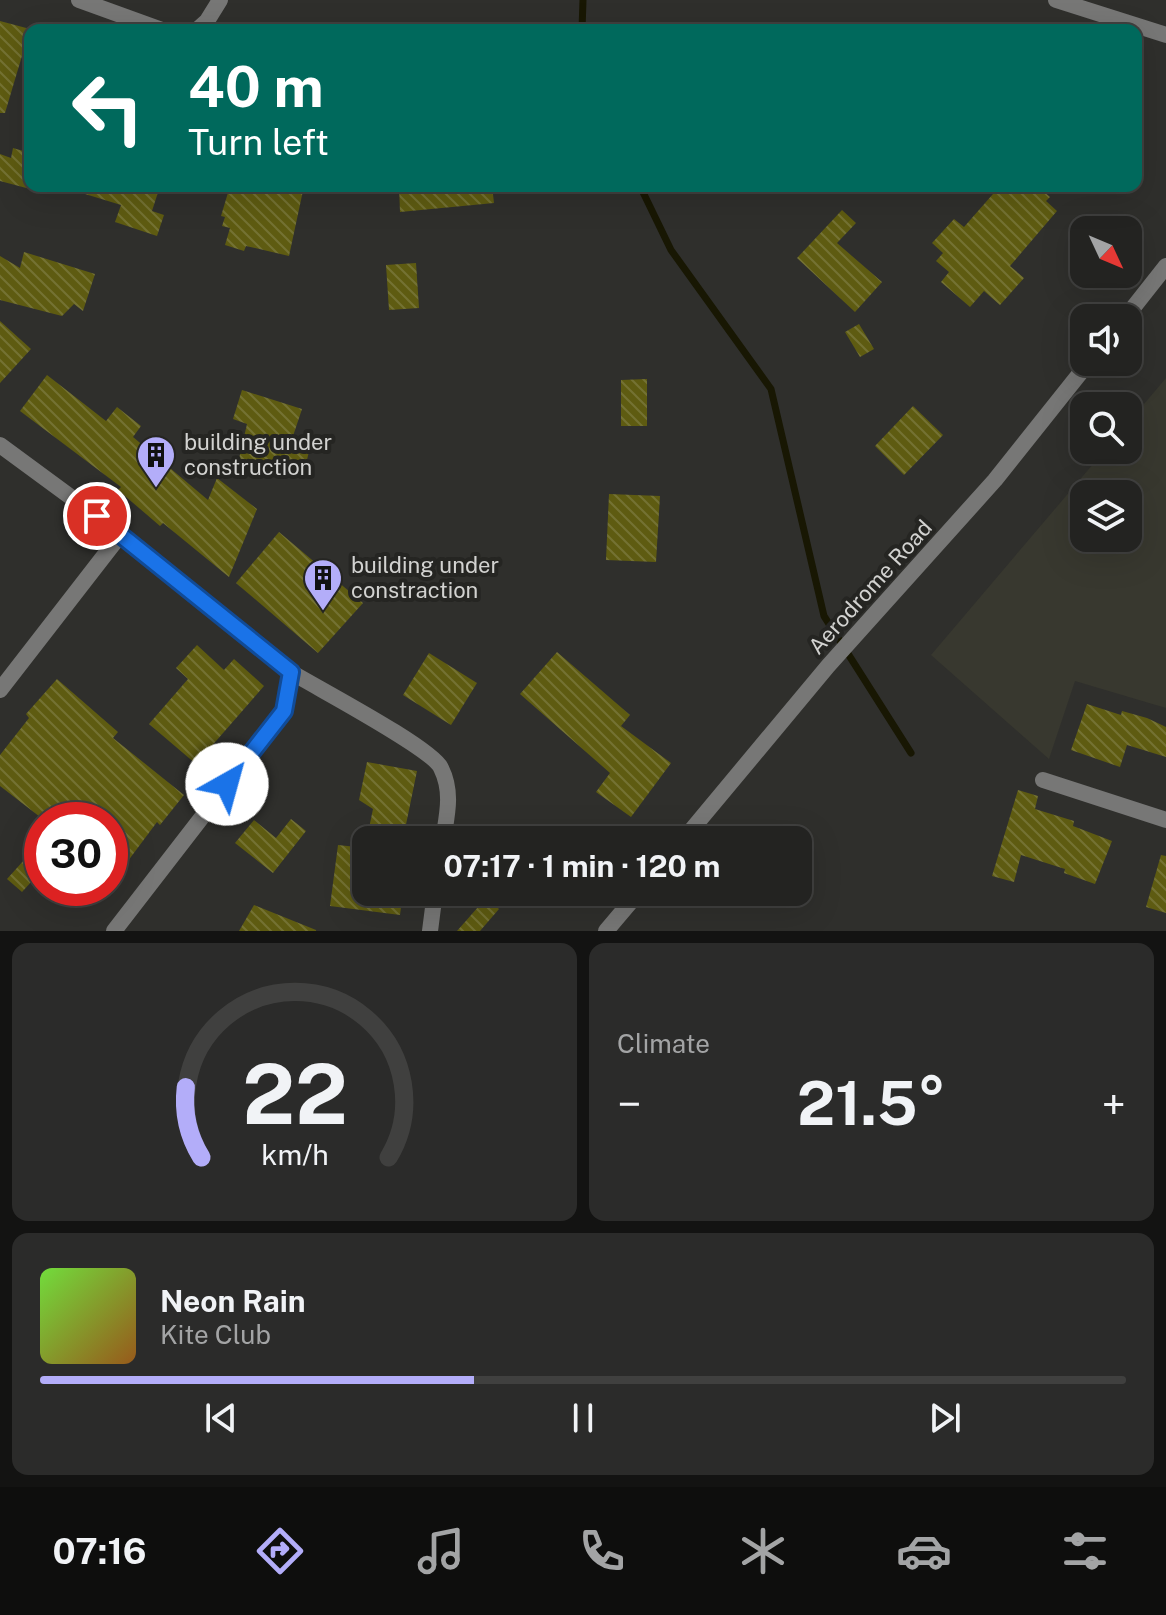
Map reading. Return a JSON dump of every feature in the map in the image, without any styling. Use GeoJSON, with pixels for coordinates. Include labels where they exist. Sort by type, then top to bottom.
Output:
{"type":"FeatureCollection","features":[{"type":"Feature","properties":{"kind":"street"},"geometry":{"type":"LineString","coordinates":[[79,0],[145,24]]}},
{"type":"Feature","properties":{"kind":"street"},"geometry":{"type":"LineString","coordinates":[[204,24],[220,0]]}},
{"type":"Feature","properties":{"kind":"street"},"geometry":{"type":"LineString","coordinates":[[1056,0],[1131,24]]}},
{"type":"Feature","properties":{"kind":"street"},"geometry":{"type":"LineString","coordinates":[[1142,27],[1166,35]]}},
{"type":"Feature","properties":{"kind":"street"},"geometry":{"type":"LineString","coordinates":[[1136,304],[1166,266]]}},
{"type":"Feature","properties":{"kind":"street","name":"Aerodrome Road"},"geometry":{"type":"LineString","coordinates":[[695,826],[828,666],[995,480],[1078,376]]}},
{"type":"Feature","properties":{"kind":"street"},"geometry":{"type":"LineString","coordinates":[[0,445],[121,534],[291,672],[416,745],[440,765],[450,793],[445,826]]}},
{"type":"Feature","properties":{"kind":"street"},"geometry":{"type":"LineString","coordinates":[[0,690],[121,534]]}},
{"type":"Feature","properties":{"kind":"street"},"geometry":{"type":"LineString","coordinates":[[114,931],[284,711],[291,672]]}},
{"type":"Feature","properties":{"kind":"street"},"geometry":{"type":"LineString","coordinates":[[1043,780],[1166,820]]}},
{"type":"Feature","properties":{"kind":"street"},"geometry":{"type":"LineString","coordinates":[[430,931],[433,906]]}},
{"type":"Feature","properties":{"kind":"street"},"geometry":{"type":"LineString","coordinates":[[606,931],[627,906]]}},
{"type":"Feature","properties":{"kind":"shaded area"},"geometry":{"type":"Polygon","coordinates":[[[1166,378],[1166,708],[1075,681],[1049,759],[931,655],[1070,491],[1070,552],[1142,552],[1142,480],[1080,480],[1093,464],[1142,464],[1142,406],[1166,378]]]}},
{"type":"Feature","properties":{"kind":"building"},"geometry":{"type":"Polygon","coordinates":[[[0,21],[24,27],[24,49],[5,113],[0,113],[0,21]]]}},
{"type":"Feature","properties":{"kind":"building"},"geometry":{"type":"Polygon","coordinates":[[[13,148],[24,151],[24,187],[0,181],[0,154],[11,158],[13,148]]]}},
{"type":"Feature","properties":{"kind":"building"},"geometry":{"type":"Polygon","coordinates":[[[79,192],[158,192],[152,211],[164,215],[157,236],[115,222],[121,205],[79,192]]]}},
{"type":"Feature","properties":{"kind":"building"},"geometry":{"type":"Polygon","coordinates":[[[228,192],[303,192],[289,256],[246,246],[244,251],[225,245],[230,228],[222,226],[225,217],[221,216],[228,192]]]}},
{"type":"Feature","properties":{"kind":"building"},"geometry":{"type":"Polygon","coordinates":[[[399,192],[493,192],[494,203],[400,212],[399,192]]]}},
{"type":"Feature","properties":{"kind":"building"},"geometry":{"type":"Polygon","coordinates":[[[995,192],[1044,192],[1050,197],[1046,201],[1057,211],[1010,266],[1024,278],[1000,305],[984,291],[970,307],[941,282],[949,272],[936,261],[943,253],[932,243],[954,219],[964,227],[995,192]]]}},
{"type":"Feature","properties":{"kind":"building"},"geometry":{"type":"Polygon","coordinates":[[[842,210],[856,223],[837,243],[882,282],[855,312],[797,258],[842,210]]]}},
{"type":"Feature","properties":{"kind":"building"},"geometry":{"type":"Polygon","coordinates":[[[24,252],[95,274],[83,311],[74,304],[62,316],[0,300],[0,256],[20,268],[24,252]]]}},
{"type":"Feature","properties":{"kind":"building"},"geometry":{"type":"Polygon","coordinates":[[[416,263],[419,308],[389,310],[386,265],[416,263]]]}},
{"type":"Feature","properties":{"kind":"building"},"geometry":{"type":"Polygon","coordinates":[[[0,321],[31,349],[0,383],[0,321]]]}},
{"type":"Feature","properties":{"kind":"building"},"geometry":{"type":"Polygon","coordinates":[[[859,324],[874,349],[860,357],[845,332],[859,324]]]}},
{"type":"Feature","properties":{"kind":"building"},"geometry":{"type":"Polygon","coordinates":[[[47,375],[106,421],[117,407],[141,426],[133,437],[208,500],[217,478],[257,509],[229,577],[163,523],[160,526],[118,490],[121,487],[20,411],[47,375]]]}},
{"type":"Feature","properties":{"kind":"building"},"geometry":{"type":"Polygon","coordinates":[[[647,379],[647,426],[621,426],[621,380],[647,379]]]}},
{"type":"Feature","properties":{"kind":"building"},"geometry":{"type":"Polygon","coordinates":[[[242,390],[302,409],[292,439],[310,447],[303,477],[238,463],[247,424],[233,419],[242,390]]]}},
{"type":"Feature","properties":{"kind":"building"},"geometry":{"type":"Polygon","coordinates":[[[913,406],[943,435],[904,475],[875,446],[913,406]]]}},
{"type":"Feature","properties":{"kind":"building"},"geometry":{"type":"Polygon","coordinates":[[[609,494],[660,496],[656,562],[606,560],[609,494]]]}},
{"type":"Feature","properties":{"kind":"building"},"geometry":{"type":"Polygon","coordinates":[[[279,532],[363,603],[318,653],[236,583],[279,532]]]}},
{"type":"Feature","properties":{"kind":"building"},"geometry":{"type":"Polygon","coordinates":[[[197,645],[224,670],[234,659],[264,686],[196,764],[149,724],[188,679],[176,668],[197,645]]]}},
{"type":"Feature","properties":{"kind":"building"},"geometry":{"type":"Polygon","coordinates":[[[557,652],[630,715],[621,726],[671,763],[631,817],[596,792],[610,773],[520,694],[557,652]]]}},
{"type":"Feature","properties":{"kind":"building"},"geometry":{"type":"Polygon","coordinates":[[[429,653],[477,683],[451,725],[403,695],[429,653]]]}},
{"type":"Feature","properties":{"kind":"building"},"geometry":{"type":"Polygon","coordinates":[[[57,679],[118,732],[113,738],[184,795],[160,825],[157,822],[128,861],[128,802],[24,802],[24,805],[0,786],[0,755],[29,718],[26,714],[57,679]]]}},
{"type":"Feature","properties":{"kind":"building"},"geometry":{"type":"Polygon","coordinates":[[[1087,704],[1121,715],[1122,711],[1147,718],[1166,727],[1166,757],[1127,745],[1120,767],[1071,750],[1087,704]]]}},
{"type":"Feature","properties":{"kind":"building"},"geometry":{"type":"Polygon","coordinates":[[[367,762],[417,771],[406,826],[369,826],[373,809],[359,800],[367,762]]]}},
{"type":"Feature","properties":{"kind":"building"},"geometry":{"type":"Polygon","coordinates":[[[1018,790],[1038,796],[1035,809],[1074,821],[1073,826],[1112,841],[1095,884],[1064,873],[1065,869],[1021,855],[1014,882],[992,876],[1018,790]]]}},
{"type":"Feature","properties":{"kind":"building"},"geometry":{"type":"Polygon","coordinates":[[[291,819],[306,831],[273,873],[235,843],[254,820],[276,838],[291,819]]]}},
{"type":"Feature","properties":{"kind":"building"},"geometry":{"type":"Polygon","coordinates":[[[338,845],[352,846],[352,906],[401,906],[400,915],[330,906],[338,845]]]}},
{"type":"Feature","properties":{"kind":"building"},"geometry":{"type":"Polygon","coordinates":[[[1161,855],[1166,856],[1166,913],[1146,907],[1161,855]]]}},
{"type":"Feature","properties":{"kind":"building"},"geometry":{"type":"Polygon","coordinates":[[[24,860],[24,890],[22,892],[7,879],[24,860]]]}},
{"type":"Feature","properties":{"kind":"building"},"geometry":{"type":"Polygon","coordinates":[[[254,905],[316,930],[316,931],[239,931],[254,905]]]}},
{"type":"Feature","properties":{"kind":"building"},"geometry":{"type":"Polygon","coordinates":[[[479,906],[495,906],[499,909],[480,931],[457,931],[479,906]]]}},
{"type":"Feature","properties":{"kind":"waterway"},"geometry":{"type":"LineString","coordinates":[[582,24],[583,0]]}},
{"type":"Feature","properties":{"kind":"waterway"},"geometry":{"type":"LineString","coordinates":[[643,192],[671,250],[771,389],[824,616],[911,753]]}},
{"type":"Feature","properties":{"kind":"place","name":"building under construction"},"geometry":{"type":"Point","coordinates":[156,489]}},
{"type":"Feature","properties":{"kind":"place","name":"building under constraction"},"geometry":{"type":"Point","coordinates":[323,612]}},
{"type":"Feature","properties":{"kind":"route"},"geometry":{"type":"LineString","coordinates":[[97,516],[291,672],[284,711],[227,784]]}}]}
